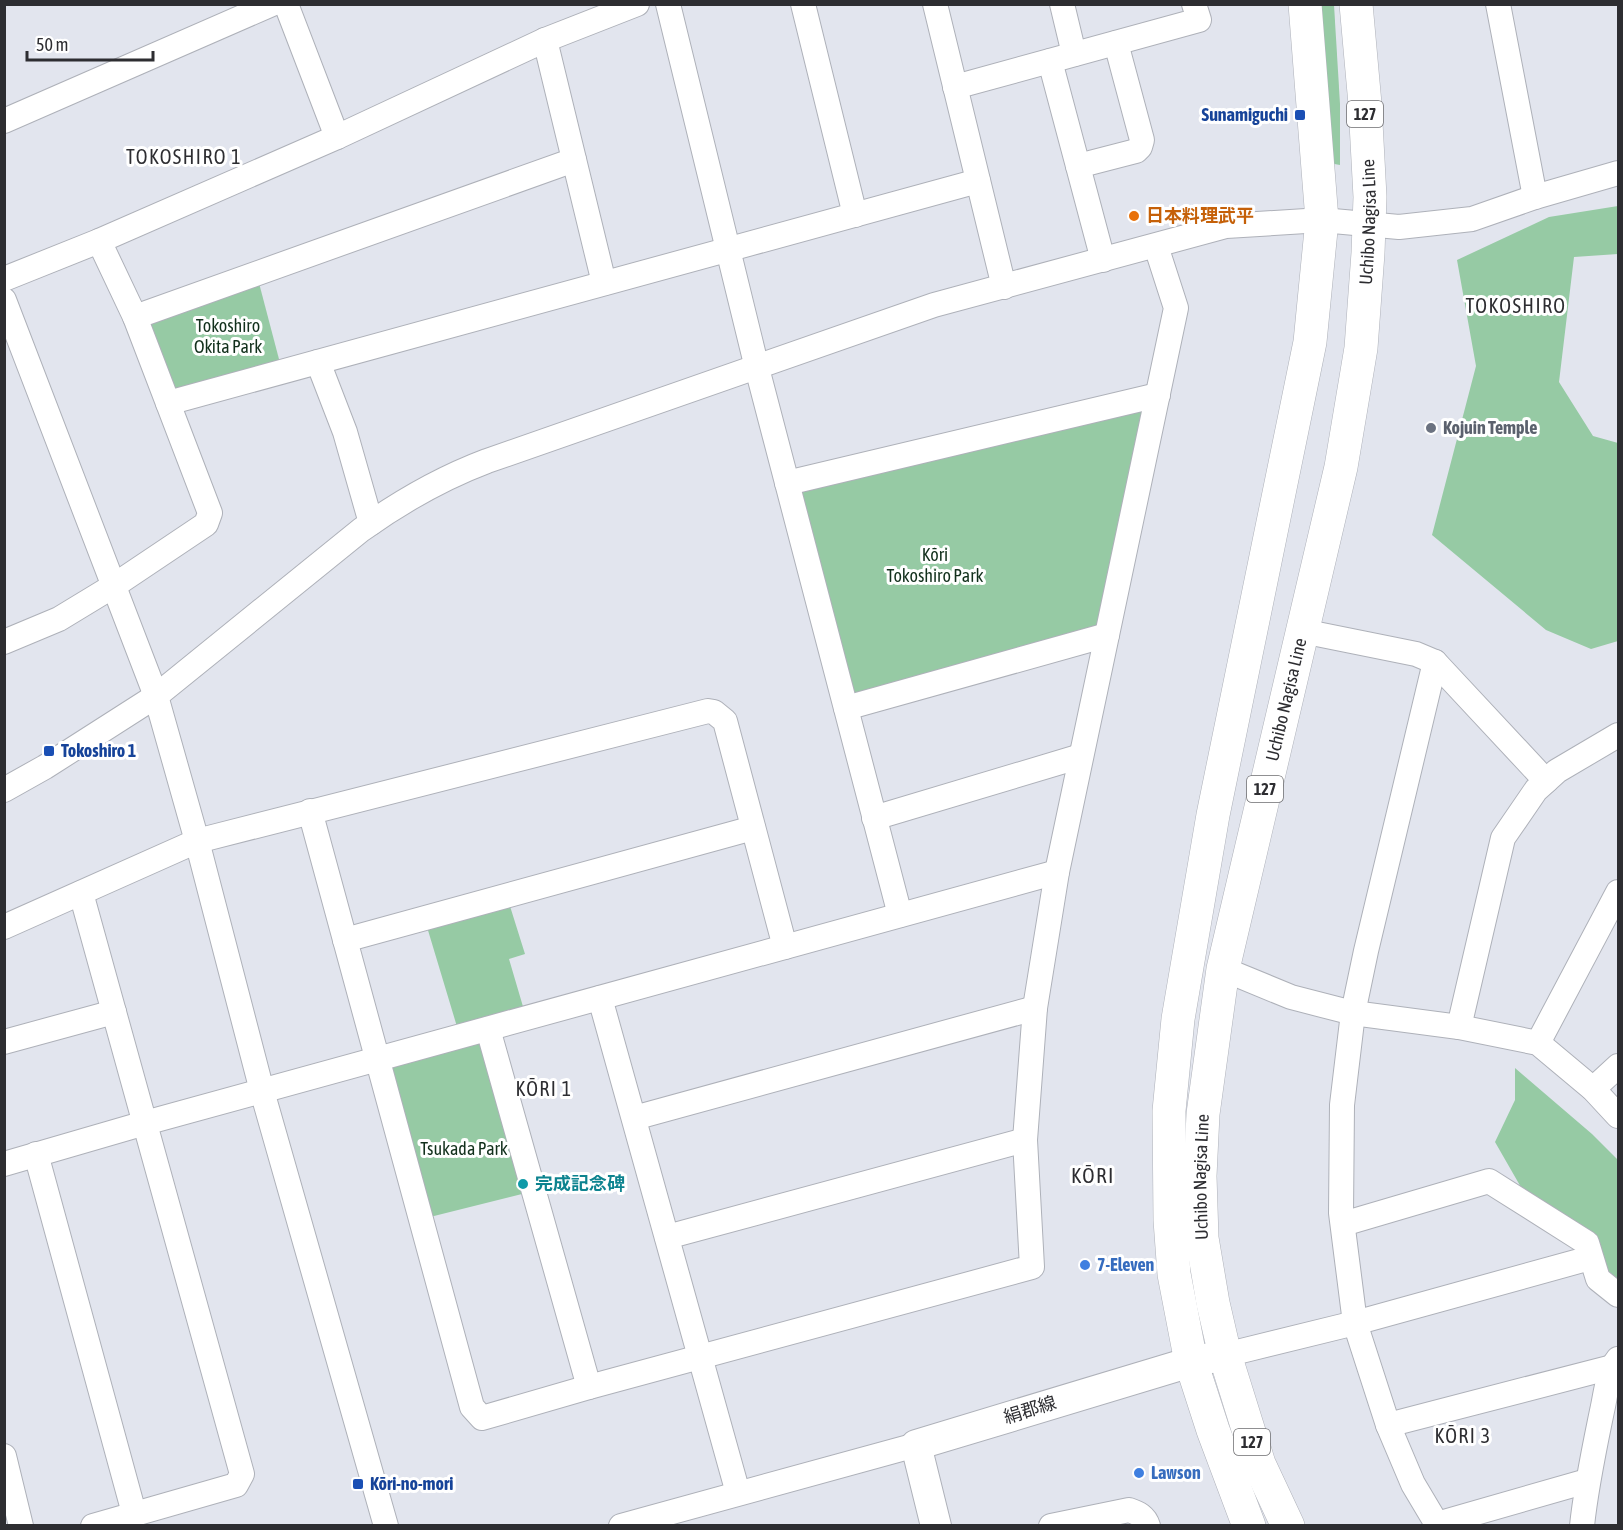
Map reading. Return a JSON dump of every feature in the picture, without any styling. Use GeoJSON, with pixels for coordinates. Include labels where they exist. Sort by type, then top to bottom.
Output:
{"type":"FeatureCollection","features":[{"type":"Feature","properties":{"kind":"highway","name":"Uchibo Nagisa Line"},"geometry":{"type":"LineString","coordinates":[[1249,1526],[1213,1430],[1191,1362],[1174,1274],[1170,1220],[1168,1111],[1178,1019],[1215,803],[1310,342],[1322,220],[1305,4]]}},
{"type":"Feature","properties":{"kind":"highway","name":"Uchibo Nagisa Line"},"geometry":{"type":"LineString","coordinates":[[1288,1526],[1260,1464],[1225,1355],[1202,1238],[1200,1176],[1203,1114],[1223,969],[1341,467],[1361,348],[1370,197],[1356,4]]}},
{"type":"Feature","properties":{"kind":"main road","name":"絹郡線"},"geometry":{"type":"LineString","coordinates":[[916,1444],[1191,1362],[1225,1355]]}},
{"type":"Feature","properties":{"kind":"main road"},"geometry":{"type":"LineString","coordinates":[[916,1444],[936,1526]]}},
{"type":"Feature","properties":{"kind":"street"},"geometry":{"type":"LineString","coordinates":[[4,121],[272,4]]}},
{"type":"Feature","properties":{"kind":"street"},"geometry":{"type":"LineString","coordinates":[[286,4],[337,137]]}},
{"type":"Feature","properties":{"kind":"street"},"geometry":{"type":"LineString","coordinates":[[4,279],[99,241],[337,137],[545,40],[637,4]]}},
{"type":"Feature","properties":{"kind":"street"},"geometry":{"type":"LineString","coordinates":[[668,4],[757,368],[900,915]]}},
{"type":"Feature","properties":{"kind":"street"},"geometry":{"type":"LineString","coordinates":[[803,4],[855,215]]}},
{"type":"Feature","properties":{"kind":"street"},"geometry":{"type":"LineString","coordinates":[[935,4],[1004,287]]}},
{"type":"Feature","properties":{"kind":"street"},"geometry":{"type":"LineString","coordinates":[[1062,4],[1074,54]]}},
{"type":"Feature","properties":{"kind":"street"},"geometry":{"type":"LineString","coordinates":[[955,87],[1198,20],[1194,4]]}},
{"type":"Feature","properties":{"kind":"street"},"geometry":{"type":"LineString","coordinates":[[1498,4],[1535,197]]}},
{"type":"Feature","properties":{"kind":"street"},"geometry":{"type":"LineString","coordinates":[[545,40],[604,283]]}},
{"type":"Feature","properties":{"kind":"street"},"geometry":{"type":"LineString","coordinates":[[1078,166],[1136,151],[1140,147],[1142,140],[1116,43]]}},
{"type":"Feature","properties":{"kind":"street"},"geometry":{"type":"LineString","coordinates":[[1050,61],[1103,260]]}},
{"type":"Feature","properties":{"kind":"street"},"geometry":{"type":"LineString","coordinates":[[135,317],[574,160]]}},
{"type":"Feature","properties":{"kind":"street"},"geometry":{"type":"LineString","coordinates":[[4,790],[45,767],[156,696],[371,523],[438,482],[461,471],[934,305],[1226,226],[1322,220],[1399,227],[1472,219],[1535,197],[1618,173]]}},
{"type":"Feature","properties":{"kind":"street"},"geometry":{"type":"LineString","coordinates":[[168,403],[978,181]]}},
{"type":"Feature","properties":{"kind":"street"},"geometry":{"type":"LineString","coordinates":[[6,635],[36,630],[59,619],[115,585],[206,524],[210,513],[135,317],[99,241]]}},
{"type":"Feature","properties":{"kind":"street"},"geometry":{"type":"LineString","coordinates":[[310,811],[472,1407],[482,1418],[700,1356],[1032,1267],[1026,1140],[1035,1008],[1057,872],[1176,308],[1156,246]]}},
{"type":"Feature","properties":{"kind":"street"},"geometry":{"type":"LineString","coordinates":[[4,300],[156,696],[197,841],[262,1091],[386,1526]]}},
{"type":"Feature","properties":{"kind":"street"},"geometry":{"type":"LineString","coordinates":[[318,362],[345,432],[371,523]]}},
{"type":"Feature","properties":{"kind":"street"},"geometry":{"type":"LineString","coordinates":[[787,483],[1158,395]]}},
{"type":"Feature","properties":{"kind":"street"},"geometry":{"type":"LineString","coordinates":[[1302,631],[1416,654],[1435,662],[1546,781]]}},
{"type":"Feature","properties":{"kind":"street"},"geometry":{"type":"LineString","coordinates":[[846,708],[1107,634]]}},
{"type":"Feature","properties":{"kind":"street"},"geometry":{"type":"LineString","coordinates":[[1435,662],[1353,1012],[1342,1105],[1341,1213],[1355,1323],[1388,1425],[1413,1484],[1437,1525],[1587,1481]]}},
{"type":"Feature","properties":{"kind":"street"},"geometry":{"type":"LineString","coordinates":[[4,927],[197,841],[708,711],[714,712],[725,721],[785,947]]}},
{"type":"Feature","properties":{"kind":"street"},"geometry":{"type":"LineString","coordinates":[[1459,1027],[1503,838],[1536,790],[1557,771],[1618,735]]}},
{"type":"Feature","properties":{"kind":"street"},"geometry":{"type":"LineString","coordinates":[[874,818],[1081,756]]}},
{"type":"Feature","properties":{"kind":"street"},"geometry":{"type":"LineString","coordinates":[[345,940],[753,828]]}},
{"type":"Feature","properties":{"kind":"street"},"geometry":{"type":"LineString","coordinates":[[4,1164],[145,1123],[1057,872]]}},
{"type":"Feature","properties":{"kind":"street"},"geometry":{"type":"LineString","coordinates":[[1538,1043],[1618,892]]}},
{"type":"Feature","properties":{"kind":"street"},"geometry":{"type":"LineString","coordinates":[[81,893],[242,1474],[236,1485],[93,1526]]}},
{"type":"Feature","properties":{"kind":"street"},"geometry":{"type":"LineString","coordinates":[[1223,969],[1291,997],[1353,1012],[1459,1027],[1538,1043],[1593,1089],[1618,1116]]}},
{"type":"Feature","properties":{"kind":"street"},"geometry":{"type":"LineString","coordinates":[[600,998],[738,1493]]}},
{"type":"Feature","properties":{"kind":"street"},"geometry":{"type":"LineString","coordinates":[[634,1118],[1035,1008]]}},
{"type":"Feature","properties":{"kind":"street"},"geometry":{"type":"LineString","coordinates":[[4,1041],[114,1012]]}},
{"type":"Feature","properties":{"kind":"street"},"geometry":{"type":"LineString","coordinates":[[488,1029],[589,1387]]}},
{"type":"Feature","properties":{"kind":"street"},"geometry":{"type":"LineString","coordinates":[[1593,1089],[1618,1066]]}},
{"type":"Feature","properties":{"kind":"street"},"geometry":{"type":"LineString","coordinates":[[667,1237],[1026,1140]]}},
{"type":"Feature","properties":{"kind":"street"},"geometry":{"type":"LineString","coordinates":[[36,1154],[134,1513]]}},
{"type":"Feature","properties":{"kind":"street"},"geometry":{"type":"LineString","coordinates":[[1343,1224],[1489,1181],[1587,1243],[1598,1279],[1618,1295]]}},
{"type":"Feature","properties":{"kind":"street"},"geometry":{"type":"LineString","coordinates":[[1225,1355],[1355,1323],[1590,1258]]}},
{"type":"Feature","properties":{"kind":"street"},"geometry":{"type":"LineString","coordinates":[[1388,1425],[1615,1363],[1587,1481],[1582,1526]]}},
{"type":"Feature","properties":{"kind":"street"},"geometry":{"type":"LineString","coordinates":[[621,1526],[916,1444]]}},
{"type":"Feature","properties":{"kind":"street"},"geometry":{"type":"LineString","coordinates":[[4,1456],[21,1526]]}},
{"type":"Feature","properties":{"kind":"street"},"geometry":{"type":"LineString","coordinates":[[1051,1526],[1129,1510],[1138,1512],[1146,1519],[1148,1526]]}},
{"type":"Feature","properties":{"kind":"green space"},"geometry":{"type":"Polygon","coordinates":[[[1315,5],[1334,5],[1340,104],[1340,165],[1329,163],[1315,5]]]}},
{"type":"Feature","properties":{"kind":"green space"},"geometry":{"type":"Polygon","coordinates":[[[1618,206],[1618,254],[1574,257],[1559,382],[1593,436],[1618,443],[1618,641],[1591,649],[1546,630],[1432,535],[1476,366],[1457,260],[1549,217],[1618,206]]]}},
{"type":"Feature","properties":{"kind":"green space","name":"Tokoshiro Okita Park"},"geometry":{"type":"Polygon","coordinates":[[[259,283],[280,363],[173,389],[149,329],[152,320],[259,283]]]}},
{"type":"Feature","properties":{"kind":"green space","name":"Kōri Tokoshiro Park"},"geometry":{"type":"Polygon","coordinates":[[[1138,407],[1145,413],[1098,629],[860,698],[851,690],[799,494],[803,488],[1138,407]]]}},
{"type":"Feature","properties":{"kind":"green space"},"geometry":{"type":"Polygon","coordinates":[[[509,903],[525,954],[509,959],[524,1010],[458,1030],[427,927],[509,903]]]}},
{"type":"Feature","properties":{"kind":"green space","name":"Tsukada Park"},"geometry":{"type":"Polygon","coordinates":[[[480,1040],[530,1192],[430,1217],[390,1075],[395,1062],[480,1040]]]}},
{"type":"Feature","properties":{"kind":"green space"},"geometry":{"type":"Polygon","coordinates":[[[1515,1068],[1592,1134],[1618,1160],[1618,1279],[1538,1217],[1495,1142],[1515,1100],[1515,1068]]]}},
{"type":"Feature","properties":{"kind":"place","name":"Sunamiguchi"},"geometry":{"type":"Point","coordinates":[1300,115]}},
{"type":"Feature","properties":{"kind":"place","name":"日本料理武平"},"geometry":{"type":"Point","coordinates":[1134,216]}},
{"type":"Feature","properties":{"kind":"place","name":"Kojuin Temple"},"geometry":{"type":"Point","coordinates":[1431,428]}},
{"type":"Feature","properties":{"kind":"place","name":"Tokoshiro 1"},"geometry":{"type":"Point","coordinates":[49,751]}},
{"type":"Feature","properties":{"kind":"place","name":"完成記念碑"},"geometry":{"type":"Point","coordinates":[523,1184]}},
{"type":"Feature","properties":{"kind":"place","name":"7-Eleven"},"geometry":{"type":"Point","coordinates":[1085,1265]}},
{"type":"Feature","properties":{"kind":"place","name":"Lawson"},"geometry":{"type":"Point","coordinates":[1139,1473]}},
{"type":"Feature","properties":{"kind":"place","name":"Kōri-no-mori"},"geometry":{"type":"Point","coordinates":[358,1484]}},
{"type":"Feature","properties":{"kind":"district","name":"TOKOSHIRO 1"},"geometry":{"type":"Point","coordinates":[184,157]}},
{"type":"Feature","properties":{"kind":"district","name":"TOKOSHIRO"},"geometry":{"type":"Point","coordinates":[1516,306]}},
{"type":"Feature","properties":{"kind":"district","name":"KŌRI 1"},"geometry":{"type":"Point","coordinates":[544,1089]}},
{"type":"Feature","properties":{"kind":"district","name":"KŌRI"},"geometry":{"type":"Point","coordinates":[1093,1176]}},
{"type":"Feature","properties":{"kind":"district","name":"KŌRI 3"},"geometry":{"type":"Point","coordinates":[1463,1436]}}]}
